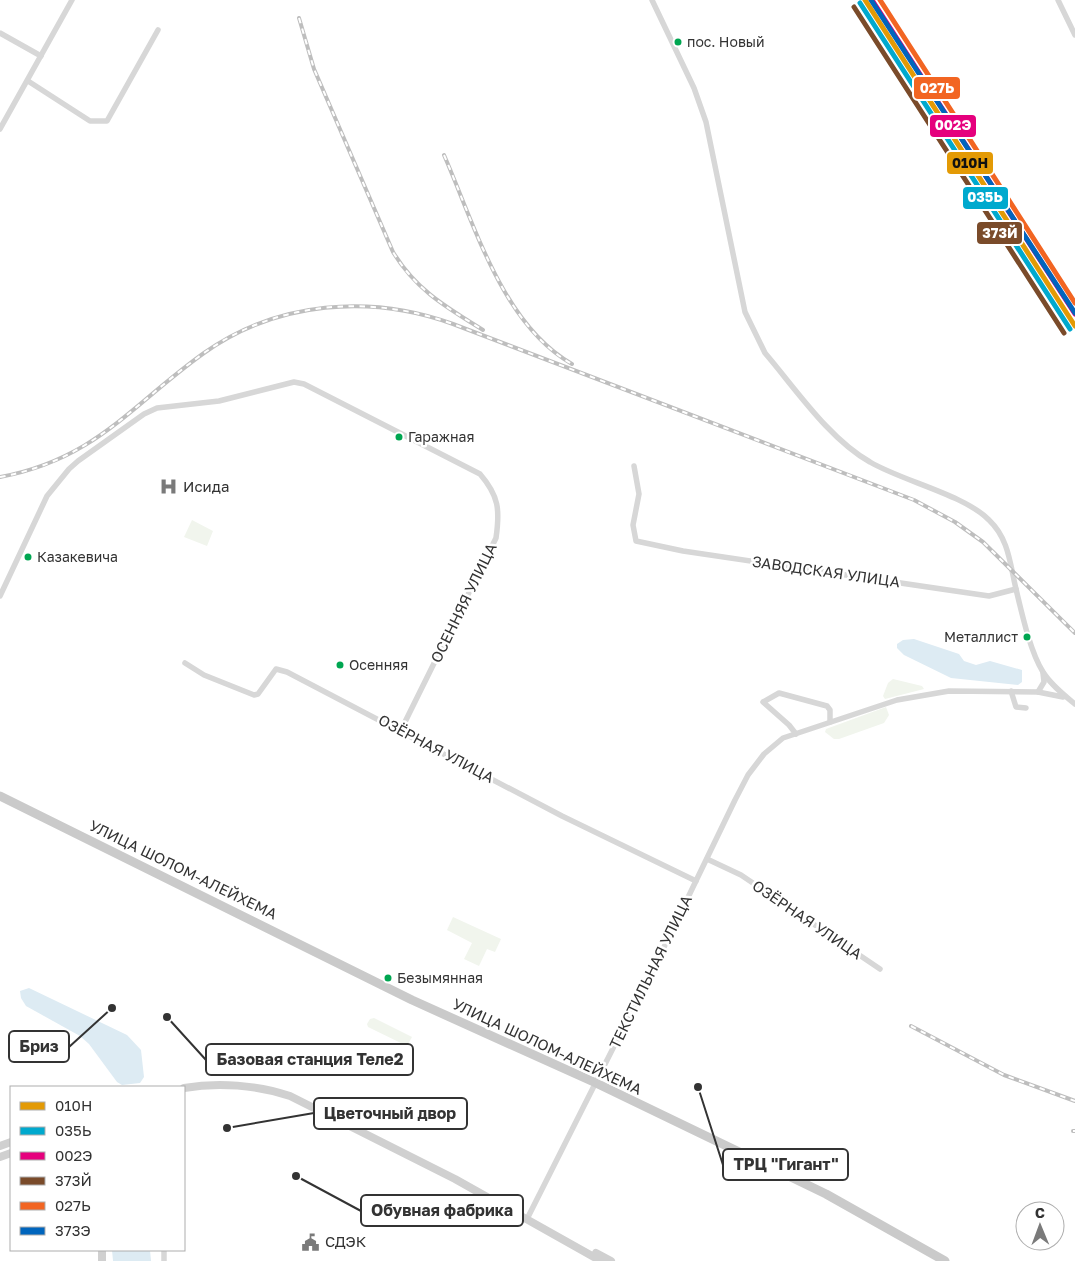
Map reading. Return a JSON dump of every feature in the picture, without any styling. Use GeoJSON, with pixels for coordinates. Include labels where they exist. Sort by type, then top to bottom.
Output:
{"type":"FeatureCollection","features":[{"type":"Feature","properties":{"kind":"main road","name":"УЛИЦА ШОЛОМ-АЛЕЙХЕМА"},"geometry":{"type":"LineString","coordinates":[[0,796],[412,1000],[596,1083],[826,1194],[945,1261]]}},
{"type":"Feature","properties":{"kind":"main road"},"geometry":{"type":"LineString","coordinates":[[185,1088],[240,1086],[266,1089],[290,1096],[402,1152],[605,1260]]}},
{"type":"Feature","properties":{"kind":"street"},"geometry":{"type":"LineString","coordinates":[[0,129],[72,0]]}},
{"type":"Feature","properties":{"kind":"street"},"geometry":{"type":"LineString","coordinates":[[652,0],[694,88],[706,122],[745,312],[765,353],[846,446],[870,462],[972,507],[989,519],[1008,549],[1016,589],[1035,655],[1042,671],[1044,682],[1038,692]]}},
{"type":"Feature","properties":{"kind":"street"},"geometry":{"type":"LineString","coordinates":[[1058,0],[1075,35]]}},
{"type":"Feature","properties":{"kind":"street"},"geometry":{"type":"LineString","coordinates":[[28,81],[90,122],[107,121],[158,30]]}},
{"type":"Feature","properties":{"kind":"street"},"geometry":{"type":"LineString","coordinates":[[0,33],[42,56]]}},
{"type":"Feature","properties":{"kind":"street","name":"ОСЕННЯЯ УЛИЦА"},"geometry":{"type":"LineString","coordinates":[[0,596],[36,517],[56,484],[78,461],[144,414],[157,408],[219,401],[294,382],[304,384],[480,474],[489,485],[497,500],[499,517],[496,538],[401,730]]}},
{"type":"Feature","properties":{"kind":"street","name":"ЗАВОДСКАЯ УЛИЦА"},"geometry":{"type":"LineString","coordinates":[[634,466],[639,494],[633,525],[636,541],[719,556],[989,596],[1016,589]]}},
{"type":"Feature","properties":{"kind":"street","name":"ОЗЁРНАЯ УЛИЦА"},"geometry":{"type":"LineString","coordinates":[[185,663],[204,676],[254,695],[258,694],[276,669],[281,669],[555,812],[696,881]]}},
{"type":"Feature","properties":{"kind":"street"},"geometry":{"type":"LineString","coordinates":[[1042,671],[1074,704]]}},
{"type":"Feature","properties":{"kind":"street","name":"ТЕКСТИЛЬНАЯ УЛИЦА"},"geometry":{"type":"LineString","coordinates":[[527,1219],[748,775],[764,754],[784,738],[830,722],[897,700],[949,691],[1038,692],[1060,695],[1074,704]]}},
{"type":"Feature","properties":{"kind":"street"},"geometry":{"type":"LineString","coordinates":[[1011,691],[1016,707],[1026,708]]}},
{"type":"Feature","properties":{"kind":"street"},"geometry":{"type":"LineString","coordinates":[[796,734],[789,725],[763,702],[779,693],[827,706],[830,710],[830,722]]}},
{"type":"Feature","properties":{"kind":"street","name":"ОЗЁРНАЯ УЛИЦА"},"geometry":{"type":"LineString","coordinates":[[707,859],[741,875],[880,969]]}},
{"type":"Feature","properties":{"kind":"shaded area"},"geometry":{"type":"Polygon","coordinates":[[[192,520],[213,531],[207,546],[184,537],[192,520]]]}},
{"type":"Feature","properties":{"kind":"shaded area"},"geometry":{"type":"Polygon","coordinates":[[[914,639],[959,654],[964,661],[976,665],[990,661],[1022,670],[1022,682],[1018,685],[951,678],[904,655],[897,648],[897,644],[903,640],[914,639]]]}},
{"type":"Feature","properties":{"kind":"shaded area"},"geometry":{"type":"Polygon","coordinates":[[[893,679],[922,686],[924,689],[885,699],[883,696],[888,683],[893,679]]]}},
{"type":"Feature","properties":{"kind":"shaded area"},"geometry":{"type":"Polygon","coordinates":[[[886,707],[889,715],[884,723],[839,739],[834,739],[825,732],[826,729],[886,707]]]}},
{"type":"Feature","properties":{"kind":"shaded area"},"geometry":{"type":"Polygon","coordinates":[[[453,917],[501,939],[495,952],[487,949],[479,966],[464,959],[472,943],[447,930],[453,917]]]}},
{"type":"Feature","properties":{"kind":"shaded area"},"geometry":{"type":"Polygon","coordinates":[[[29,988],[127,1035],[141,1050],[144,1077],[140,1083],[122,1085],[117,1082],[89,1044],[80,1036],[26,1006],[21,998],[20,991],[29,988]]]}},
{"type":"Feature","properties":{"kind":"shaded area"},"geometry":{"type":"Polygon","coordinates":[[[374,1018],[412,1037],[407,1046],[368,1027],[367,1024],[370,1019],[374,1018]]]}},
{"type":"Feature","properties":{"kind":"shaded area"},"geometry":{"type":"Polygon","coordinates":[[[112,1251],[150,1251],[151,1261],[113,1261],[112,1251]]]}},
{"type":"Feature","properties":{"kind":"railway"},"geometry":{"type":"LineString","coordinates":[[299,18],[314,69],[393,252],[412,277],[433,297],[483,330]]}},
{"type":"Feature","properties":{"kind":"railway"},"geometry":{"type":"LineString","coordinates":[[444,155],[480,242],[509,299],[527,325],[548,347],[572,364]]}},
{"type":"Feature","properties":{"kind":"railway"},"geometry":{"type":"LineString","coordinates":[[0,477],[33,469],[87,444],[111,428],[204,353],[232,336],[262,322],[293,313],[325,308],[357,306],[390,309],[422,314],[453,324],[914,500],[955,522],[983,542],[1075,633]]}},
{"type":"Feature","properties":{"kind":"railway"},"geometry":{"type":"LineString","coordinates":[[911,1026],[1004,1075],[1075,1101]]}},
{"type":"Feature","properties":{"kind":"transit line","name":"010Н"},"geometry":{"type":"LineString","coordinates":[[865,0],[1075,326]]}},
{"type":"Feature","properties":{"kind":"transit line","name":"373Э"},"geometry":{"type":"LineString","coordinates":[[871,0],[1075,313]]}},
{"type":"Feature","properties":{"kind":"transit line","name":"002Э"},"geometry":{"type":"LineString","coordinates":[[872,0],[1075,314]]}},
{"type":"Feature","properties":{"kind":"transit line","name":"027Ь"},"geometry":{"type":"LineString","coordinates":[[880,0],[1075,303]]}},
{"type":"Feature","properties":{"kind":"transit line","name":"035Ь"},"geometry":{"type":"LineString","coordinates":[[860,3],[1070,329]]}},
{"type":"Feature","properties":{"kind":"transit line","name":"373Й"},"geometry":{"type":"LineString","coordinates":[[854,7],[1064,333]]}},
{"type":"Feature","properties":{"kind":"place","name":"пос. Новый"},"geometry":{"type":"Point","coordinates":[678,42]}},
{"type":"Feature","properties":{"kind":"place","name":"Гаражная"},"geometry":{"type":"Point","coordinates":[399,437]}},
{"type":"Feature","properties":{"kind":"place","name":"Исида"},"geometry":{"type":"Point","coordinates":[169,487]}},
{"type":"Feature","properties":{"kind":"place","name":"Казакевича"},"geometry":{"type":"Point","coordinates":[28,557]}},
{"type":"Feature","properties":{"kind":"place","name":"Металлист"},"geometry":{"type":"Point","coordinates":[1027,637]}},
{"type":"Feature","properties":{"kind":"place","name":"Осенняя"},"geometry":{"type":"Point","coordinates":[340,665]}},
{"type":"Feature","properties":{"kind":"place","name":"Безымянная"},"geometry":{"type":"Point","coordinates":[388,978]}},
{"type":"Feature","properties":{"kind":"place","name":"Бриз"},"geometry":{"type":"Point","coordinates":[112,1008]}},
{"type":"Feature","properties":{"kind":"place","name":"Базовая станция Теле2"},"geometry":{"type":"Point","coordinates":[167,1017]}},
{"type":"Feature","properties":{"kind":"place","name":"ТРЦ \"Гигант\""},"geometry":{"type":"Point","coordinates":[698,1087]}},
{"type":"Feature","properties":{"kind":"place","name":"Цветочный двор"},"geometry":{"type":"Point","coordinates":[227,1128]}},
{"type":"Feature","properties":{"kind":"place","name":"Обувная фабрика"},"geometry":{"type":"Point","coordinates":[296,1176]}},
{"type":"Feature","properties":{"kind":"place","name":"СДЭК"},"geometry":{"type":"Point","coordinates":[311,1242]}}]}
